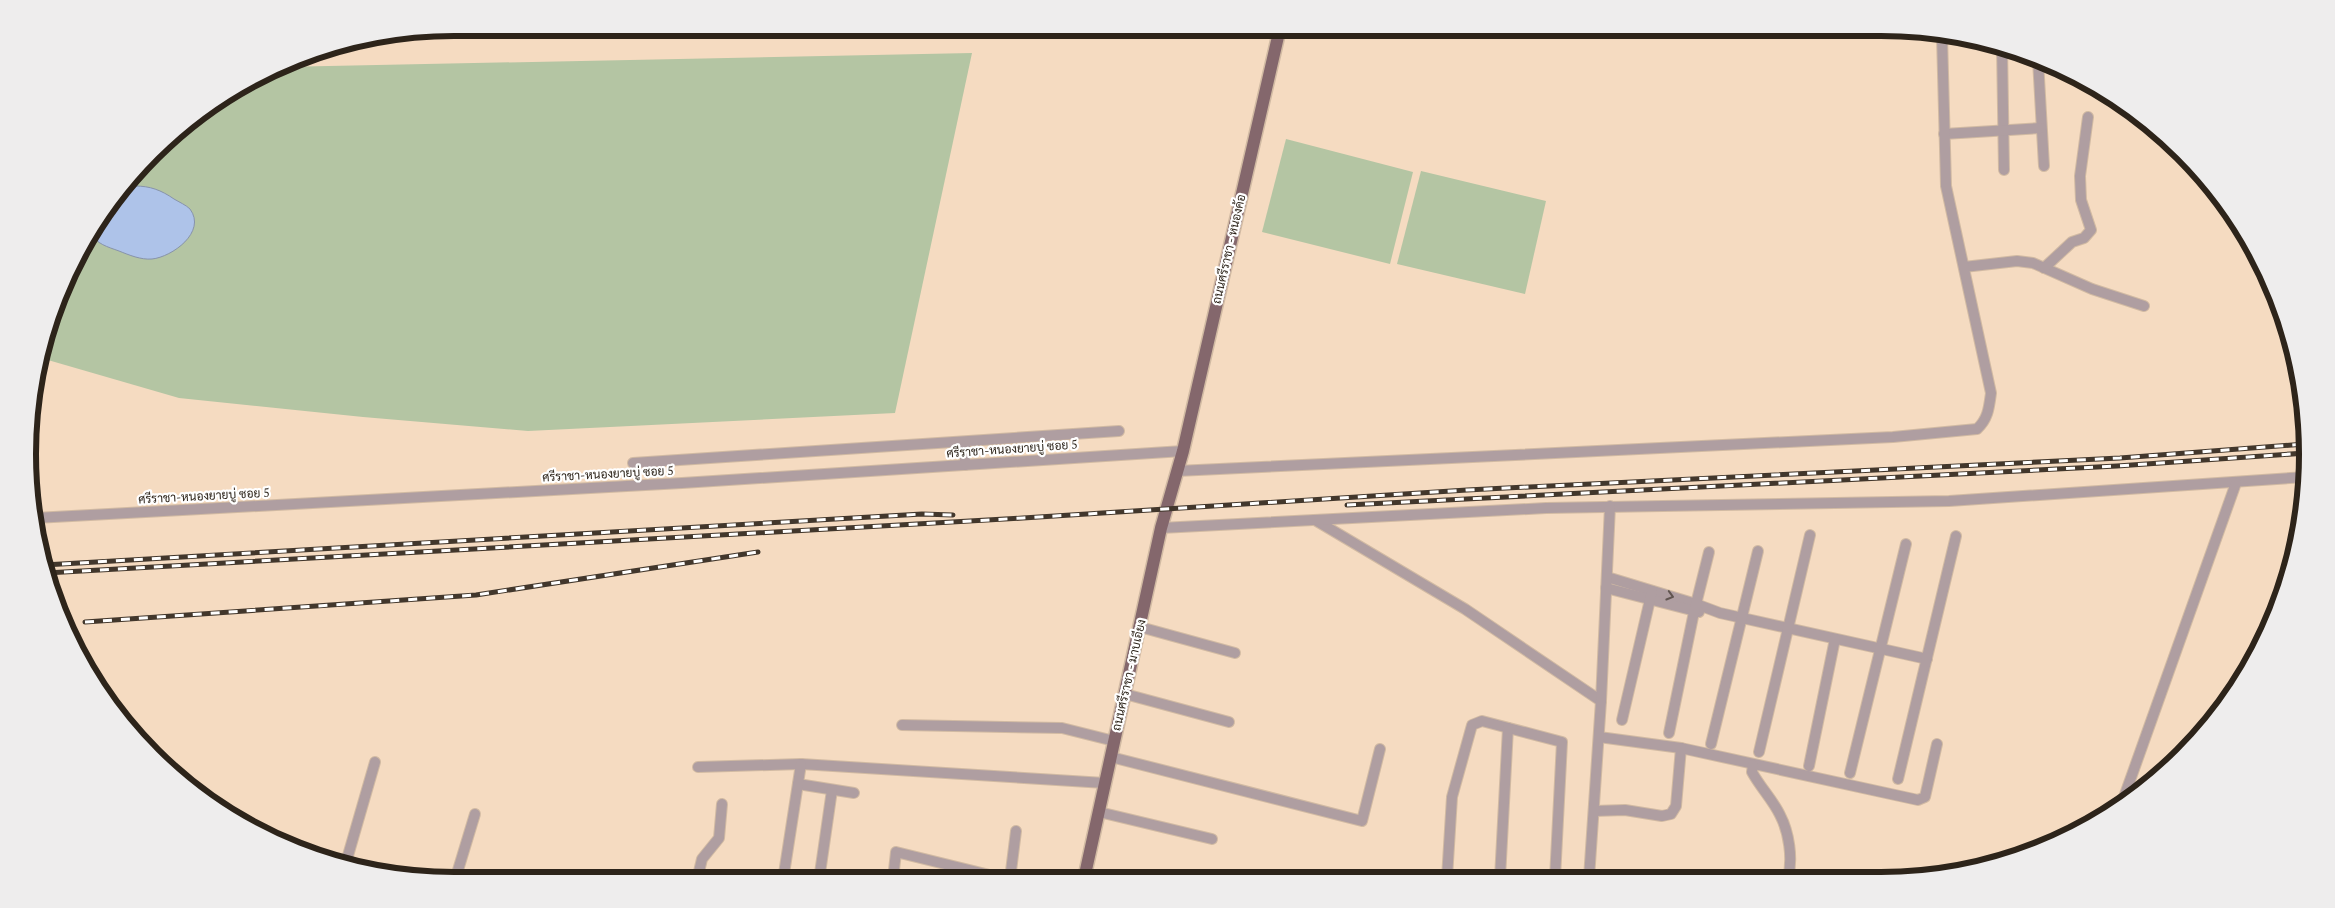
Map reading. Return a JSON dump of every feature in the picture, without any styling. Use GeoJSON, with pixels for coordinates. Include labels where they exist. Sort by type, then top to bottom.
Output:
{"type":"FeatureCollection","features":[{"type":"Feature","properties":{"kind":"main road","name":"ถนนศรีราชา - หนองค้อ"},"geometry":{"type":"LineString","coordinates":[[1177,471],[1278,36]]}},
{"type":"Feature","properties":{"kind":"main road","name":"ถนนศรีราชา - มาบเอียง"},"geometry":{"type":"LineString","coordinates":[[1087,872],[1161,528],[1177,471]]}},
{"type":"Feature","properties":{"kind":"street"},"geometry":{"type":"LineString","coordinates":[[1177,471],[1893,437],[1978,430],[1987,416],[1991,393],[1946,186],[1942,41]]}},
{"type":"Feature","properties":{"kind":"street"},"geometry":{"type":"LineString","coordinates":[[2002,54],[2004,170]]}},
{"type":"Feature","properties":{"kind":"street"},"geometry":{"type":"LineString","coordinates":[[2038,67],[2044,166]]}},
{"type":"Feature","properties":{"kind":"street"},"geometry":{"type":"LineString","coordinates":[[2044,268],[2072,242],[2084,238],[2091,230],[2081,200],[2080,176],[2088,117]]}},
{"type":"Feature","properties":{"kind":"street"},"geometry":{"type":"LineString","coordinates":[[1944,134],[2041,128]]}},
{"type":"Feature","properties":{"kind":"street"},"geometry":{"type":"LineString","coordinates":[[1964,266],[2017,261],[2033,262],[2092,289],[2144,306]]}},
{"type":"Feature","properties":{"kind":"street"},"geometry":{"type":"LineString","coordinates":[[633,463],[1119,432]]}},
{"type":"Feature","properties":{"kind":"street"},"geometry":{"type":"LineString","coordinates":[[965,443],[965,465]]}},
{"type":"Feature","properties":{"kind":"street","name":"ศรีราชา-หนองยายบู่ ซอย 5"},"geometry":{"type":"LineString","coordinates":[[41,518],[682,483],[1183,451]]}},
{"type":"Feature","properties":{"kind":"street"},"geometry":{"type":"LineString","coordinates":[[1161,528],[1546,508],[1949,501],[2298,478]]}},
{"type":"Feature","properties":{"kind":"street"},"geometry":{"type":"LineString","coordinates":[[2127,791],[2236,483]]}},
{"type":"Feature","properties":{"kind":"street"},"geometry":{"type":"LineString","coordinates":[[1589,872],[1601,701],[1610,506]]}},
{"type":"Feature","properties":{"kind":"street"},"geometry":{"type":"LineString","coordinates":[[1315,520],[1465,609],[1601,701]]}},
{"type":"Feature","properties":{"kind":"street"},"geometry":{"type":"LineString","coordinates":[[1759,752],[1810,534]]}},
{"type":"Feature","properties":{"kind":"street"},"geometry":{"type":"LineString","coordinates":[[1898,779],[1956,536]]}},
{"type":"Feature","properties":{"kind":"street"},"geometry":{"type":"LineString","coordinates":[[1850,773],[1906,544]]}},
{"type":"Feature","properties":{"kind":"street"},"geometry":{"type":"LineString","coordinates":[[1711,744],[1758,551]]}},
{"type":"Feature","properties":{"kind":"street"},"geometry":{"type":"LineString","coordinates":[[1670,734],[1695,608],[1709,552]]}},
{"type":"Feature","properties":{"kind":"street"},"geometry":{"type":"LineString","coordinates":[[1606,582],[1695,608],[1927,659]]}},
{"type":"Feature","properties":{"kind":"street"},"geometry":{"type":"LineString","coordinates":[[1622,720],[1651,595]]}},
{"type":"Feature","properties":{"kind":"street"},"geometry":{"type":"LineString","coordinates":[[1140,628],[1235,653]]}},
{"type":"Feature","properties":{"kind":"street"},"geometry":{"type":"LineString","coordinates":[[1809,766],[1835,639]]}},
{"type":"Feature","properties":{"kind":"street"},"geometry":{"type":"LineString","coordinates":[[1125,694],[1229,722]]}},
{"type":"Feature","properties":{"kind":"street"},"geometry":{"type":"LineString","coordinates":[[1447,872],[1452,797],[1472,725],[1482,721],[1562,742],[1555,872]]}},
{"type":"Feature","properties":{"kind":"street"},"geometry":{"type":"LineString","coordinates":[[902,725],[1062,728],[1114,741]]}},
{"type":"Feature","properties":{"kind":"street"},"geometry":{"type":"LineString","coordinates":[[1500,872],[1508,728]]}},
{"type":"Feature","properties":{"kind":"street"},"geometry":{"type":"LineString","coordinates":[[1598,737],[1681,748],[1918,800],[1925,797],[1937,744]]}},
{"type":"Feature","properties":{"kind":"street"},"geometry":{"type":"LineString","coordinates":[[1594,811],[1625,810],[1662,816],[1671,814],[1676,806],[1681,748]]}},
{"type":"Feature","properties":{"kind":"street"},"geometry":{"type":"LineString","coordinates":[[1111,757],[1362,821],[1380,749]]}},
{"type":"Feature","properties":{"kind":"street"},"geometry":{"type":"LineString","coordinates":[[347,858],[375,762]]}},
{"type":"Feature","properties":{"kind":"street"},"geometry":{"type":"LineString","coordinates":[[698,767],[801,764],[1105,783]]}},
{"type":"Feature","properties":{"kind":"street"},"geometry":{"type":"LineString","coordinates":[[784,872],[801,764]]}},
{"type":"Feature","properties":{"kind":"street"},"geometry":{"type":"LineString","coordinates":[[1753,764],[1752,772],[1781,816],[1788,837],[1790,860],[1789,872]]}},
{"type":"Feature","properties":{"kind":"street"},"geometry":{"type":"LineString","coordinates":[[798,784],[854,793]]}},
{"type":"Feature","properties":{"kind":"street"},"geometry":{"type":"LineString","coordinates":[[820,872],[832,790]]}},
{"type":"Feature","properties":{"kind":"street"},"geometry":{"type":"LineString","coordinates":[[700,872],[702,859],[719,838],[722,804]]}},
{"type":"Feature","properties":{"kind":"street"},"geometry":{"type":"LineString","coordinates":[[1099,812],[1212,840]]}},
{"type":"Feature","properties":{"kind":"street"},"geometry":{"type":"LineString","coordinates":[[457,872],[475,814]]}},
{"type":"Feature","properties":{"kind":"street"},"geometry":{"type":"LineString","coordinates":[[1009,872],[1016,830]]}},
{"type":"Feature","properties":{"kind":"street"},"geometry":{"type":"LineString","coordinates":[[894,872],[896,852],[971,872]]}},
{"type":"Feature","properties":{"kind":"green space"},"geometry":{"type":"Polygon","coordinates":[[[972,53],[895,413],[528,431],[363,417],[179,398],[47,360],[58,320],[79,269],[107,222],[140,179],[179,140],[222,107],[269,79],[298,67],[972,53]]]}},
{"type":"Feature","properties":{"kind":"green space"},"geometry":{"type":"Polygon","coordinates":[[[1286,139],[1413,172],[1390,264],[1262,232],[1286,139]]]}},
{"type":"Feature","properties":{"kind":"green space"},"geometry":{"type":"Polygon","coordinates":[[[1421,171],[1546,201],[1525,294],[1397,264],[1421,171]]]}},
{"type":"Feature","properties":{"kind":"water"},"geometry":{"type":"Polygon","coordinates":[[[134,186],[160,191],[190,209],[194,218],[191,234],[185,242],[169,254],[152,259],[144,259],[103,245],[96,240],[134,186]]]}},
{"type":"Feature","properties":{"kind":"railway"},"geometry":{"type":"LineString","coordinates":[[53,573],[1023,518],[1467,490],[2120,458],[2299,444]]}},
{"type":"Feature","properties":{"kind":"railway"},"geometry":{"type":"LineString","coordinates":[[1347,505],[2117,466],[2299,453]]}},
{"type":"Feature","properties":{"kind":"railway"},"geometry":{"type":"LineString","coordinates":[[51,565],[922,514],[953,515]]}},
{"type":"Feature","properties":{"kind":"railway"},"geometry":{"type":"LineString","coordinates":[[85,622],[476,595],[758,552]]}}]}
